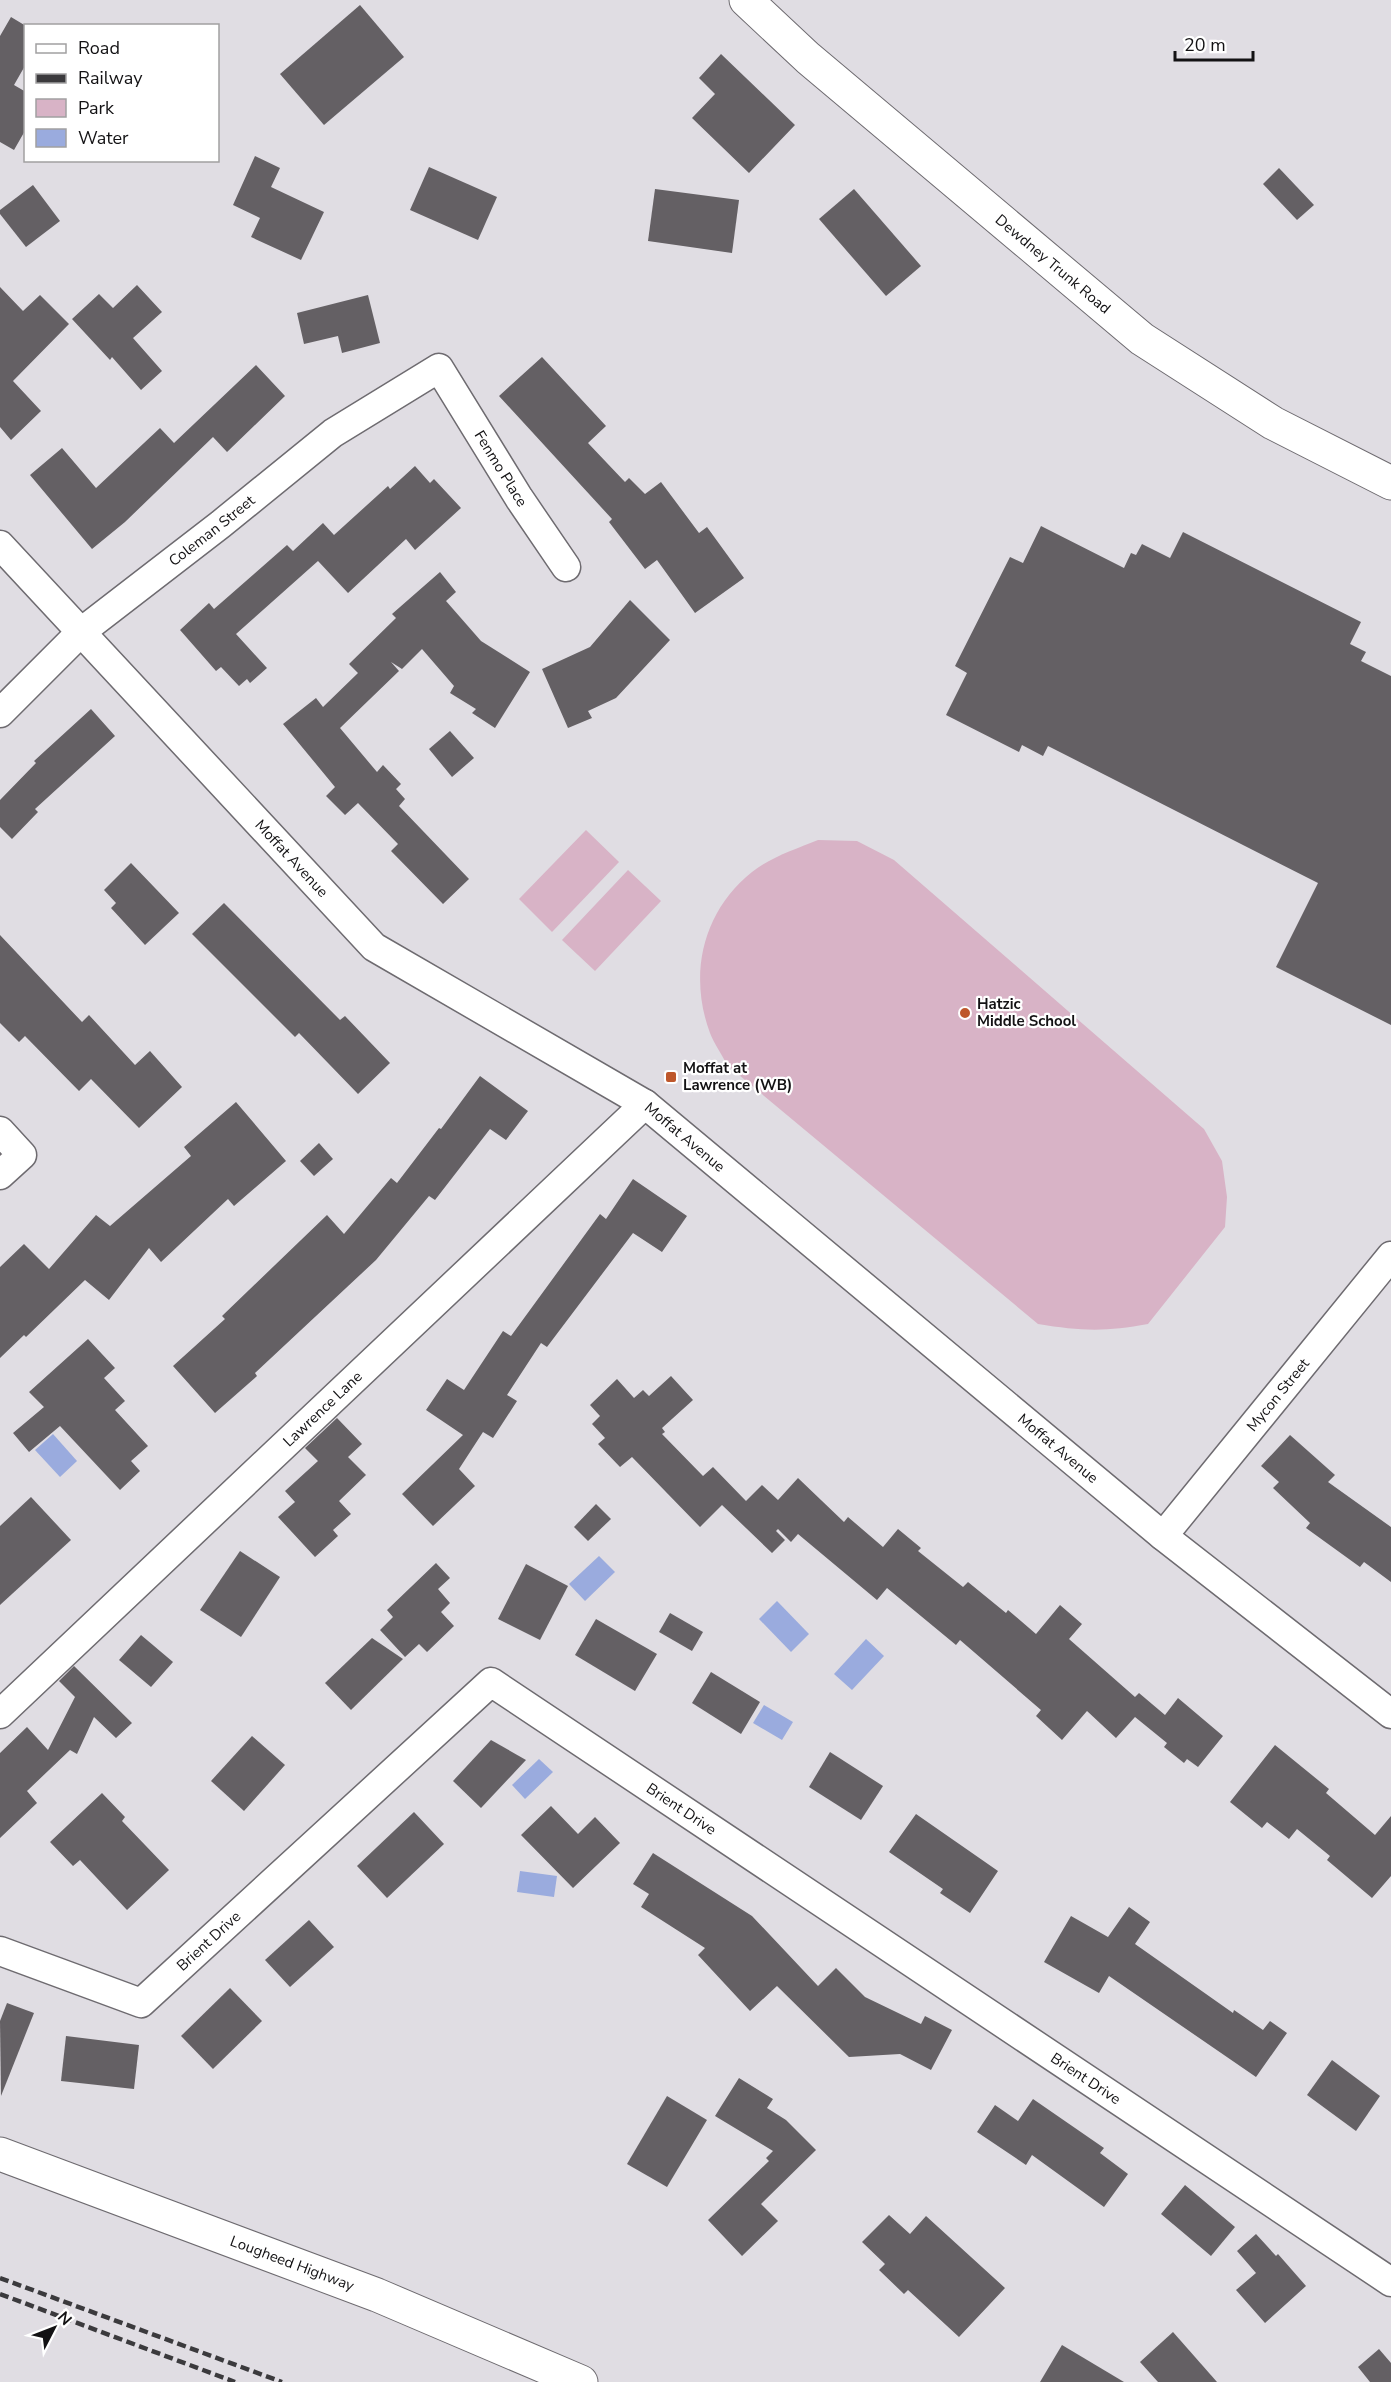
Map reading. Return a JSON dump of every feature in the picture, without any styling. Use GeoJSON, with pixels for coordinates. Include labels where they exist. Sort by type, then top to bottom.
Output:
{"type":"FeatureCollection","features":[{"type":"Feature","properties":{"kind":"main road","name":"Dewdney Trunk Road"},"geometry":{"type":"LineString","coordinates":[[746,0],[808,58],[1142,339],[1273,423],[1391,483]]}},
{"type":"Feature","properties":{"kind":"main road","name":"Lougheed Highway"},"geometry":{"type":"LineString","coordinates":[[0,2154],[377,2295],[581,2382]]}},
{"type":"Feature","properties":{"kind":"street","name":"Fenmo Place"},"geometry":{"type":"LineString","coordinates":[[439,368],[519,498],[566,567]]}},
{"type":"Feature","properties":{"kind":"street","name":"Coleman Street"},"geometry":{"type":"LineString","coordinates":[[0,713],[81,632],[221,524],[333,433],[439,368]]}},
{"type":"Feature","properties":{"kind":"street","name":"Moffat Avenue"},"geometry":{"type":"LineString","coordinates":[[0,545],[374,947],[645,1104],[1163,1536],[1391,1714]]}},
{"type":"Feature","properties":{"kind":"street","name":"Lawrence Lane"},"geometry":{"type":"LineString","coordinates":[[0,1714],[645,1104]]}},
{"type":"Feature","properties":{"kind":"street"},"geometry":{"type":"LineString","coordinates":[[0,1131],[22,1155],[0,1175]]}},
{"type":"Feature","properties":{"kind":"street","name":"Mycon Street"},"geometry":{"type":"LineString","coordinates":[[1163,1536],[1391,1256]]}},
{"type":"Feature","properties":{"kind":"street","name":"Brient Drive"},"geometry":{"type":"LineString","coordinates":[[0,1952],[141,2003],[491,1682],[1391,2282]]}},
{"type":"Feature","properties":{"kind":"green space"},"geometry":{"type":"Polygon","coordinates":[[[586,830],[619,862],[552,932],[519,899],[586,830]]]}},
{"type":"Feature","properties":{"kind":"green space"},"geometry":{"type":"Polygon","coordinates":[[[818,840],[857,841],[894,860],[1204,1129],[1222,1161],[1227,1197],[1225,1227],[1148,1324],[1093,1330],[1038,1324],[727,1065],[710,1033],[703,1011],[700,988],[704,945],[711,925],[735,888],[752,872],[775,858],[818,840]]]}},
{"type":"Feature","properties":{"kind":"green space"},"geometry":{"type":"Polygon","coordinates":[[[628,870],[661,901],[595,971],[562,940],[628,870]]]}},
{"type":"Feature","properties":{"kind":"water"},"geometry":{"type":"Polygon","coordinates":[[[53,1434],[77,1461],[60,1477],[35,1450],[53,1434]]]}},
{"type":"Feature","properties":{"kind":"water"},"geometry":{"type":"Polygon","coordinates":[[[599,1556],[615,1572],[585,1601],[569,1584],[599,1556]]]}},
{"type":"Feature","properties":{"kind":"water"},"geometry":{"type":"Polygon","coordinates":[[[777,1601],[809,1634],[791,1652],[759,1619],[777,1601]]]}},
{"type":"Feature","properties":{"kind":"water"},"geometry":{"type":"Polygon","coordinates":[[[866,1639],[884,1656],[852,1690],[834,1674],[866,1639]]]}},
{"type":"Feature","properties":{"kind":"water"},"geometry":{"type":"Polygon","coordinates":[[[764,1705],[793,1722],[782,1740],[753,1723],[764,1705]]]}},
{"type":"Feature","properties":{"kind":"water"},"geometry":{"type":"Polygon","coordinates":[[[539,1759],[553,1772],[525,1799],[512,1785],[539,1759]]]}},
{"type":"Feature","properties":{"kind":"water"},"geometry":{"type":"Polygon","coordinates":[[[520,1871],[557,1876],[554,1897],[517,1892],[520,1871]]]}},
{"type":"Feature","properties":{"kind":"building"},"geometry":{"type":"Polygon","coordinates":[[[360,5],[404,57],[324,125],[280,74],[360,5]]]}},
{"type":"Feature","properties":{"kind":"building"},"geometry":{"type":"Polygon","coordinates":[[[11,17],[24,25],[24,68],[14,85],[24,91],[24,132],[14,150],[0,142],[0,36],[11,17]]]}},
{"type":"Feature","properties":{"kind":"building"},"geometry":{"type":"Polygon","coordinates":[[[721,54],[795,125],[749,173],[692,118],[715,94],[699,78],[721,54]]]}},
{"type":"Feature","properties":{"kind":"building"},"geometry":{"type":"Polygon","coordinates":[[[255,156],[280,168],[271,187],[324,212],[301,260],[251,237],[260,218],[233,205],[255,156]]]}},
{"type":"Feature","properties":{"kind":"building"},"geometry":{"type":"Polygon","coordinates":[[[429,167],[497,197],[478,240],[410,210],[429,167]]]}},
{"type":"Feature","properties":{"kind":"building"},"geometry":{"type":"Polygon","coordinates":[[[1279,168],[1314,205],[1297,220],[1263,184],[1279,168]]]}},
{"type":"Feature","properties":{"kind":"building"},"geometry":{"type":"Polygon","coordinates":[[[33,185],[60,221],[26,247],[0,214],[0,210],[33,185]]]}},
{"type":"Feature","properties":{"kind":"building"},"geometry":{"type":"Polygon","coordinates":[[[655,189],[739,200],[732,253],[648,241],[655,189]]]}},
{"type":"Feature","properties":{"kind":"building"},"geometry":{"type":"Polygon","coordinates":[[[854,189],[921,266],[886,296],[819,219],[854,189]]]}},
{"type":"Feature","properties":{"kind":"building"},"geometry":{"type":"Polygon","coordinates":[[[137,285],[162,312],[133,338],[162,371],[141,390],[112,357],[110,360],[72,319],[99,294],[113,308],[137,285]]]}},
{"type":"Feature","properties":{"kind":"building"},"geometry":{"type":"Polygon","coordinates":[[[0,287],[23,311],[40,295],[69,324],[13,381],[41,411],[11,440],[0,427],[0,287]]]}},
{"type":"Feature","properties":{"kind":"building"},"geometry":{"type":"Polygon","coordinates":[[[368,295],[380,343],[342,353],[338,336],[304,344],[297,313],[368,295]]]}},
{"type":"Feature","properties":{"kind":"building"},"geometry":{"type":"Polygon","coordinates":[[[542,357],[606,426],[588,443],[625,482],[629,478],[645,494],[661,482],[699,533],[707,527],[744,578],[695,613],[657,560],[645,569],[609,522],[612,519],[499,396],[542,357]]]}},
{"type":"Feature","properties":{"kind":"building"},"geometry":{"type":"Polygon","coordinates":[[[256,365],[285,396],[227,452],[213,437],[125,522],[92,549],[30,475],[62,448],[96,488],[160,428],[174,443],[256,365]]]}},
{"type":"Feature","properties":{"kind":"building"},"geometry":{"type":"Polygon","coordinates":[[[415,466],[430,483],[434,479],[461,508],[415,550],[406,539],[348,593],[318,561],[236,634],[267,668],[250,683],[247,679],[239,686],[221,667],[216,671],[180,630],[209,603],[214,609],[287,545],[293,551],[323,523],[334,535],[388,486],[390,489],[415,466]]]}},
{"type":"Feature","properties":{"kind":"building"},"geometry":{"type":"Polygon","coordinates":[[[1041,526],[1124,568],[1131,553],[1136,555],[1142,544],[1170,558],[1183,532],[1361,622],[1350,644],[1366,652],[1361,661],[1391,676],[1391,1025],[1276,967],[1318,883],[1048,746],[1043,756],[1022,745],[1019,752],[946,715],[967,673],[955,666],[1010,557],[1023,563],[1041,526]]]}},
{"type":"Feature","properties":{"kind":"building"},"geometry":{"type":"Polygon","coordinates":[[[440,572],[456,592],[446,601],[481,641],[530,672],[495,728],[472,713],[476,709],[450,693],[454,686],[422,649],[402,669],[391,662],[399,671],[340,728],[377,772],[383,765],[401,784],[396,789],[405,799],[399,806],[469,879],[443,904],[391,851],[398,844],[358,803],[345,815],[326,796],[335,787],[283,724],[316,698],[323,707],[358,673],[349,664],[396,618],[392,614],[440,572]]]}},
{"type":"Feature","properties":{"kind":"building"},"geometry":{"type":"Polygon","coordinates":[[[630,600],[670,640],[616,698],[588,711],[592,718],[568,728],[542,669],[590,647],[630,600]]]}},
{"type":"Feature","properties":{"kind":"building"},"geometry":{"type":"Polygon","coordinates":[[[91,709],[115,736],[35,809],[38,812],[12,839],[0,827],[0,800],[36,763],[34,761],[91,709]]]}},
{"type":"Feature","properties":{"kind":"building"},"geometry":{"type":"Polygon","coordinates":[[[450,731],[474,758],[452,777],[429,749],[450,731]]]}},
{"type":"Feature","properties":{"kind":"building"},"geometry":{"type":"Polygon","coordinates":[[[131,863],[179,913],[145,945],[111,908],[116,903],[104,890],[131,863]]]}},
{"type":"Feature","properties":{"kind":"building"},"geometry":{"type":"Polygon","coordinates":[[[224,903],[340,1020],[345,1016],[390,1063],[358,1094],[299,1033],[295,1037],[192,934],[224,903]]]}},
{"type":"Feature","properties":{"kind":"building"},"geometry":{"type":"Polygon","coordinates":[[[0,935],[82,1022],[89,1015],[135,1065],[150,1051],[182,1087],[139,1128],[91,1079],[79,1091],[25,1036],[19,1042],[0,1023],[0,935]]]}},
{"type":"Feature","properties":{"kind":"building"},"geometry":{"type":"Polygon","coordinates":[[[480,1076],[528,1111],[506,1140],[490,1129],[435,1200],[429,1196],[376,1260],[255,1373],[257,1376],[215,1413],[173,1366],[225,1319],[222,1316],[327,1215],[344,1234],[391,1178],[397,1183],[480,1076]]]}},
{"type":"Feature","properties":{"kind":"building"},"geometry":{"type":"Polygon","coordinates":[[[236,1102],[286,1161],[234,1206],[228,1199],[161,1262],[149,1248],[109,1300],[85,1280],[26,1337],[24,1335],[0,1358],[0,1267],[24,1244],[49,1269],[96,1215],[110,1226],[191,1156],[184,1147],[236,1102]]]}},
{"type":"Feature","properties":{"kind":"building"},"geometry":{"type":"Polygon","coordinates":[[[319,1143],[333,1159],[314,1176],[300,1161],[319,1143]]]}},
{"type":"Feature","properties":{"kind":"building"},"geometry":{"type":"Polygon","coordinates":[[[633,1179],[687,1216],[662,1252],[633,1233],[547,1347],[541,1343],[507,1395],[517,1401],[493,1438],[483,1432],[459,1469],[475,1486],[433,1526],[402,1494],[463,1435],[426,1410],[447,1379],[464,1390],[503,1331],[511,1336],[600,1214],[606,1219],[633,1179]]]}},
{"type":"Feature","properties":{"kind":"building"},"geometry":{"type":"Polygon","coordinates":[[[88,1339],[115,1368],[104,1378],[125,1401],[115,1410],[148,1446],[131,1461],[140,1471],[120,1490],[60,1426],[29,1452],[13,1433],[44,1407],[29,1392],[88,1339]]]}},
{"type":"Feature","properties":{"kind":"building"},"geometry":{"type":"Polygon","coordinates":[[[671,1376],[693,1400],[662,1428],[665,1432],[662,1434],[703,1476],[713,1467],[746,1501],[762,1485],[778,1500],[798,1478],[844,1522],[848,1517],[883,1547],[898,1529],[921,1548],[918,1551],[963,1587],[968,1582],[1006,1613],[1008,1610],[1036,1634],[1060,1605],[1082,1624],[1069,1639],[1135,1697],[1139,1693],[1165,1715],[1178,1698],[1223,1736],[1198,1767],[1187,1759],[1184,1763],[1164,1747],[1167,1743],[1135,1717],[1116,1738],[1087,1711],[1062,1740],[1036,1716],[1041,1710],[960,1640],[956,1645],[887,1588],[877,1600],[798,1534],[791,1542],[778,1529],[776,1531],[785,1540],[772,1553],[722,1505],[700,1527],[632,1457],[620,1467],[598,1444],[605,1438],[592,1424],[600,1416],[590,1405],[617,1379],[634,1398],[643,1390],[649,1396],[671,1376]]]}},
{"type":"Feature","properties":{"kind":"building"},"geometry":{"type":"Polygon","coordinates":[[[337,1418],[362,1444],[348,1457],[366,1475],[339,1501],[351,1514],[333,1530],[338,1536],[315,1557],[278,1517],[295,1502],[285,1491],[318,1461],[305,1448],[337,1418]]]}},
{"type":"Feature","properties":{"kind":"building"},"geometry":{"type":"Polygon","coordinates":[[[1290,1435],[1335,1475],[1328,1482],[1391,1527],[1391,1582],[1364,1562],[1360,1567],[1306,1528],[1310,1523],[1273,1488],[1279,1482],[1261,1466],[1290,1435]]]}},
{"type":"Feature","properties":{"kind":"building"},"geometry":{"type":"Polygon","coordinates":[[[31,1497],[71,1540],[0,1605],[0,1526],[31,1497]]]}},
{"type":"Feature","properties":{"kind":"building"},"geometry":{"type":"Polygon","coordinates":[[[596,1504],[611,1519],[588,1541],[574,1527],[596,1504]]]}},
{"type":"Feature","properties":{"kind":"building"},"geometry":{"type":"Polygon","coordinates":[[[240,1551],[280,1577],[241,1637],[200,1610],[240,1551]]]}},
{"type":"Feature","properties":{"kind":"building"},"geometry":{"type":"Polygon","coordinates":[[[436,1563],[450,1578],[438,1589],[450,1603],[441,1612],[454,1626],[427,1652],[419,1644],[405,1657],[380,1630],[393,1617],[387,1610],[436,1563]]]}},
{"type":"Feature","properties":{"kind":"building"},"geometry":{"type":"Polygon","coordinates":[[[526,1564],[568,1586],[540,1640],[498,1619],[526,1564]]]}},
{"type":"Feature","properties":{"kind":"building"},"geometry":{"type":"Polygon","coordinates":[[[670,1613],[703,1632],[692,1651],[659,1632],[670,1613]]]}},
{"type":"Feature","properties":{"kind":"building"},"geometry":{"type":"Polygon","coordinates":[[[596,1619],[657,1654],[635,1691],[575,1655],[596,1619]]]}},
{"type":"Feature","properties":{"kind":"building"},"geometry":{"type":"Polygon","coordinates":[[[141,1635],[173,1662],[151,1687],[119,1660],[141,1635]]]}},
{"type":"Feature","properties":{"kind":"building"},"geometry":{"type":"Polygon","coordinates":[[[372,1638],[403,1659],[351,1710],[325,1683],[372,1638]]]}},
{"type":"Feature","properties":{"kind":"building"},"geometry":{"type":"Polygon","coordinates":[[[74,1666],[132,1723],[116,1738],[94,1717],[77,1754],[70,1750],[27,1791],[37,1803],[0,1838],[0,1753],[27,1727],[48,1750],[75,1697],[59,1681],[74,1666]]]}},
{"type":"Feature","properties":{"kind":"building"},"geometry":{"type":"Polygon","coordinates":[[[711,1672],[760,1702],[741,1734],[692,1703],[711,1672]]]}},
{"type":"Feature","properties":{"kind":"building"},"geometry":{"type":"Polygon","coordinates":[[[252,1736],[285,1765],[244,1811],[211,1781],[252,1736]]]}},
{"type":"Feature","properties":{"kind":"building"},"geometry":{"type":"Polygon","coordinates":[[[491,1740],[526,1760],[481,1808],[453,1781],[491,1740]]]}},
{"type":"Feature","properties":{"kind":"building"},"geometry":{"type":"Polygon","coordinates":[[[1275,1745],[1329,1789],[1326,1793],[1375,1835],[1391,1816],[1391,1876],[1372,1898],[1327,1860],[1330,1856],[1297,1829],[1289,1839],[1267,1822],[1262,1828],[1230,1802],[1275,1745]]]}},
{"type":"Feature","properties":{"kind":"building"},"geometry":{"type":"Polygon","coordinates":[[[830,1752],[883,1786],[861,1820],[809,1787],[830,1752]]]}},
{"type":"Feature","properties":{"kind":"building"},"geometry":{"type":"Polygon","coordinates":[[[102,1793],[125,1817],[122,1821],[169,1870],[127,1910],[80,1860],[73,1866],[50,1842],[102,1793]]]}},
{"type":"Feature","properties":{"kind":"building"},"geometry":{"type":"Polygon","coordinates":[[[551,1806],[578,1834],[595,1817],[620,1843],[573,1888],[521,1835],[551,1806]]]}},
{"type":"Feature","properties":{"kind":"building"},"geometry":{"type":"Polygon","coordinates":[[[414,1812],[444,1844],[387,1898],[357,1866],[414,1812]]]}},
{"type":"Feature","properties":{"kind":"building"},"geometry":{"type":"Polygon","coordinates":[[[916,1814],[998,1871],[970,1913],[940,1893],[943,1889],[889,1852],[916,1814]]]}},
{"type":"Feature","properties":{"kind":"building"},"geometry":{"type":"Polygon","coordinates":[[[653,1853],[752,1916],[818,1986],[836,1968],[865,1997],[921,2024],[925,2016],[952,2030],[931,2070],[900,2054],[849,2057],[777,1986],[750,2011],[698,1955],[705,1948],[641,1907],[649,1894],[633,1884],[653,1853]]]}},
{"type":"Feature","properties":{"kind":"building"},"geometry":{"type":"Polygon","coordinates":[[[1129,1907],[1150,1922],[1135,1944],[1233,2013],[1234,2010],[1263,2030],[1270,2021],[1287,2033],[1256,2077],[1109,1976],[1099,1993],[1044,1962],[1071,1916],[1108,1937],[1129,1907]]]}},
{"type":"Feature","properties":{"kind":"building"},"geometry":{"type":"Polygon","coordinates":[[[309,1920],[334,1947],[290,1987],[265,1960],[309,1920]]]}},
{"type":"Feature","properties":{"kind":"building"},"geometry":{"type":"Polygon","coordinates":[[[230,1988],[262,2021],[213,2069],[181,2036],[230,1988]]]}},
{"type":"Feature","properties":{"kind":"building"},"geometry":{"type":"Polygon","coordinates":[[[7,2003],[34,2013],[1,2096],[0,2021],[7,2003]]]}},
{"type":"Feature","properties":{"kind":"building"},"geometry":{"type":"Polygon","coordinates":[[[66,2036],[139,2045],[134,2089],[61,2081],[66,2036]]]}},
{"type":"Feature","properties":{"kind":"building"},"geometry":{"type":"Polygon","coordinates":[[[1332,2060],[1380,2096],[1356,2131],[1307,2095],[1332,2060]]]}},
{"type":"Feature","properties":{"kind":"building"},"geometry":{"type":"Polygon","coordinates":[[[739,2078],[773,2099],[767,2108],[786,2120],[816,2150],[761,2204],[778,2221],[742,2256],[708,2220],[769,2161],[766,2158],[773,2151],[715,2116],[739,2078]]]}},
{"type":"Feature","properties":{"kind":"building"},"geometry":{"type":"Polygon","coordinates":[[[667,2096],[707,2120],[667,2187],[627,2164],[667,2096]]]}},
{"type":"Feature","properties":{"kind":"building"},"geometry":{"type":"Polygon","coordinates":[[[1033,2099],[1104,2148],[1100,2153],[1128,2174],[1104,2207],[1032,2155],[1026,2165],[977,2132],[995,2105],[1018,2121],[1033,2099]]]}},
{"type":"Feature","properties":{"kind":"building"},"geometry":{"type":"Polygon","coordinates":[[[1185,2185],[1235,2227],[1211,2256],[1161,2214],[1185,2185]]]}},
{"type":"Feature","properties":{"kind":"building"},"geometry":{"type":"Polygon","coordinates":[[[889,2215],[910,2234],[926,2216],[1005,2288],[959,2337],[908,2290],[904,2294],[879,2270],[885,2264],[862,2242],[889,2215]]]}},
{"type":"Feature","properties":{"kind":"building"},"geometry":{"type":"Polygon","coordinates":[[[1256,2234],[1276,2256],[1278,2254],[1306,2286],[1265,2323],[1236,2290],[1256,2273],[1237,2251],[1256,2234]]]}},
{"type":"Feature","properties":{"kind":"building"},"geometry":{"type":"Polygon","coordinates":[[[1173,2332],[1217,2382],[1158,2382],[1140,2362],[1173,2332]]]}},
{"type":"Feature","properties":{"kind":"building"},"geometry":{"type":"Polygon","coordinates":[[[1062,2345],[1124,2382],[1040,2382],[1062,2345]]]}},
{"type":"Feature","properties":{"kind":"building"},"geometry":{"type":"Polygon","coordinates":[[[1379,2349],[1391,2363],[1391,2382],[1370,2382],[1358,2367],[1379,2349]]]}},
{"type":"Feature","properties":{"kind":"railway"},"geometry":{"type":"LineString","coordinates":[[0,2278],[282,2382]]}},
{"type":"Feature","properties":{"kind":"railway"},"geometry":{"type":"LineString","coordinates":[[0,2294],[235,2382]]}},
{"type":"Feature","properties":{"kind":"place","name":"Hatzic Middle School"},"geometry":{"type":"Point","coordinates":[965,1013]}},
{"type":"Feature","properties":{"kind":"place","name":"Moffat at Lawrence (WB)"},"geometry":{"type":"Point","coordinates":[671,1077]}}]}
